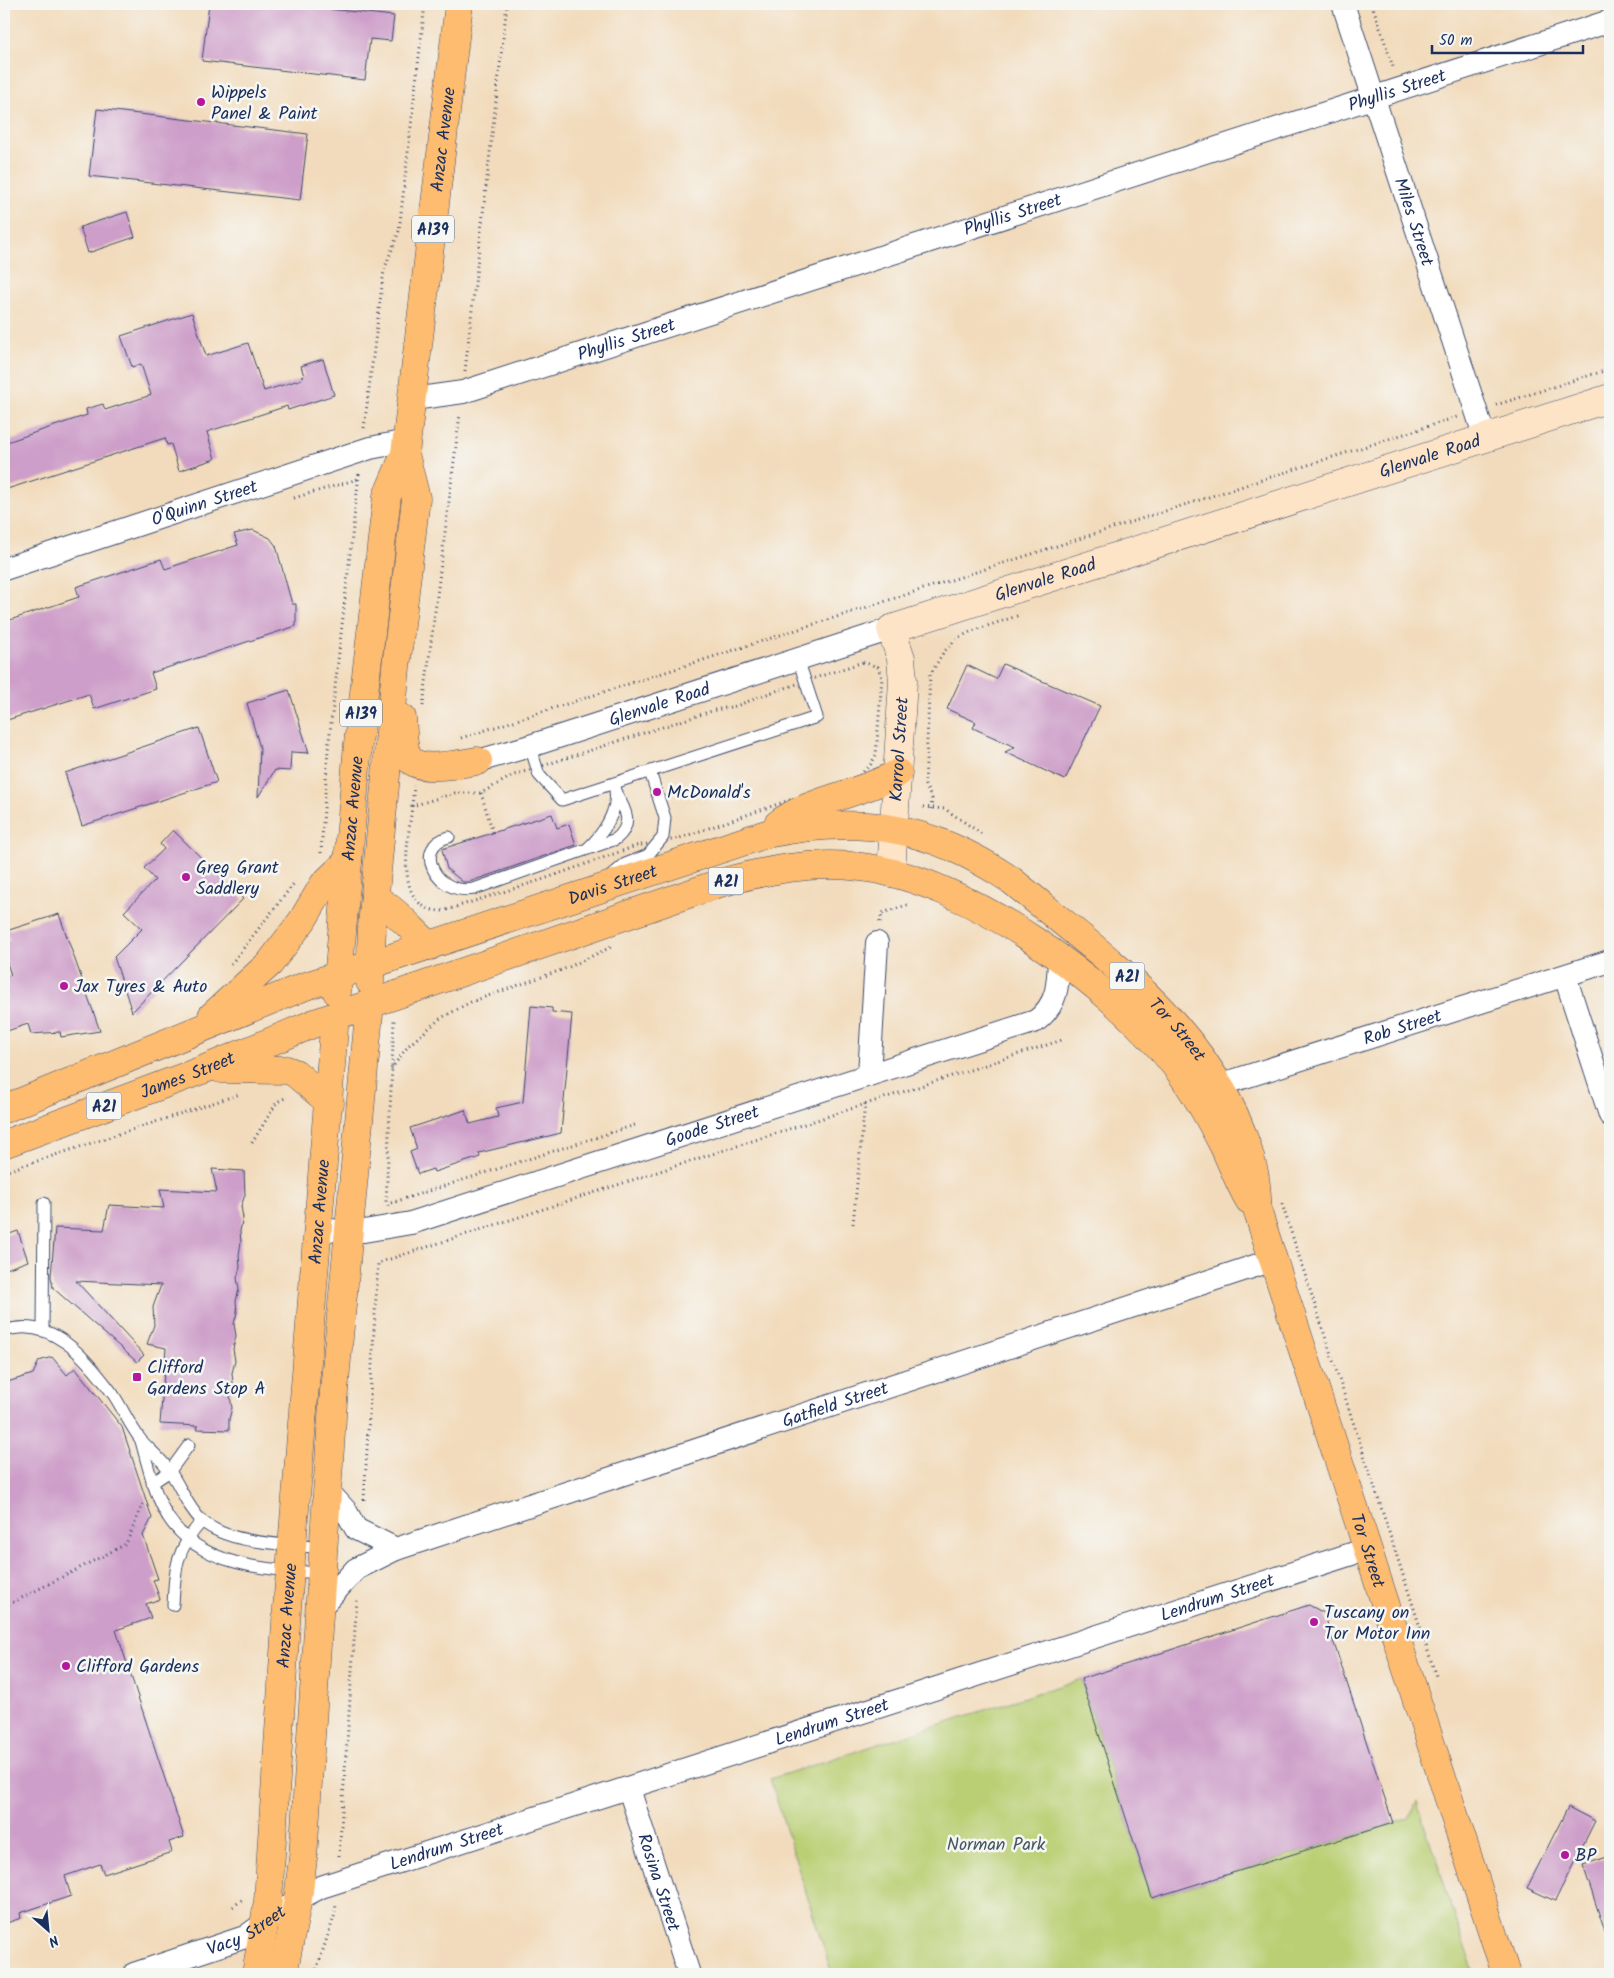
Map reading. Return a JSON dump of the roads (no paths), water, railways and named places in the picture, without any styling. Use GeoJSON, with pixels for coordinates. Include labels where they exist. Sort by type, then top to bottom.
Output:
{"type":"FeatureCollection","features":[{"type":"Feature","properties":{"kind":"main road","name":"Anzac Avenue"},"geometry":{"type":"LineString","coordinates":[[256,1974],[266,1924],[293,1544],[330,1103],[337,976],[358,744],[387,496],[406,447],[413,400],[460,4]]}},
{"type":"Feature","properties":{"kind":"main road","name":"Anzac Avenue"},"geometry":{"type":"LineString","coordinates":[[283,1974],[298,1899],[327,1490],[348,1231],[370,1003],[374,898],[396,667],[416,498],[406,447]]}},
{"type":"Feature","properties":{"kind":"main road"},"geometry":{"type":"LineString","coordinates":[[396,667],[406,754],[416,764],[433,767],[478,761]]}},
{"type":"Feature","properties":{"kind":"main road"},"geometry":{"type":"LineString","coordinates":[[766,834],[791,814],[881,783],[898,773]]}},
{"type":"Feature","properties":{"kind":"main road","name":"Davis Street"},"geometry":{"type":"LineString","coordinates":[[337,976],[766,834],[802,827],[837,824],[857,824],[894,829]]}},
{"type":"Feature","properties":{"kind":"main road","name":"Tor Street"},"geometry":{"type":"LineString","coordinates":[[894,829],[928,836],[965,852],[1011,880],[1148,995],[1180,1029],[1206,1090],[1213,1124],[1237,1180],[1258,1214],[1506,1974]]}},
{"type":"Feature","properties":{"kind":"main road"},"geometry":{"type":"LineString","coordinates":[[196,1030],[270,963],[302,922],[324,884],[348,861]]}},
{"type":"Feature","properties":{"kind":"main road","name":"Davis Street"},"geometry":{"type":"LineString","coordinates":[[370,1003],[711,886],[770,870],[831,865],[862,867],[891,873]]}},
{"type":"Feature","properties":{"kind":"main road","name":"Tor Street"},"geometry":{"type":"LineString","coordinates":[[891,873],[936,886],[1028,937],[1129,1015],[1206,1090]]}},
{"type":"Feature","properties":{"kind":"main road"},"geometry":{"type":"LineString","coordinates":[[374,898],[393,909],[430,946]]}},
{"type":"Feature","properties":{"kind":"main road","name":"James Street"},"geometry":{"type":"LineString","coordinates":[[4,1109],[303,987],[337,976]]}},
{"type":"Feature","properties":{"kind":"main road","name":"James Street"},"geometry":{"type":"LineString","coordinates":[[4,1144],[205,1069],[370,1003]]}},
{"type":"Feature","properties":{"kind":"main road"},"geometry":{"type":"LineString","coordinates":[[205,1069],[276,1068],[287,1070],[295,1073],[330,1103]]}},
{"type":"Feature","properties":{"kind":"street","name":"Miles Street"},"geometry":{"type":"LineString","coordinates":[[1343,4],[1485,438]]}},
{"type":"Feature","properties":{"kind":"street","name":"Phyllis Street"},"geometry":{"type":"LineString","coordinates":[[413,400],[462,392],[1610,22]]}},
{"type":"Feature","properties":{"kind":"street","name":"Glenvale Road"},"geometry":{"type":"LineString","coordinates":[[478,761],[530,746],[891,628],[1610,398]]}},
{"type":"Feature","properties":{"kind":"street","name":"O'Quinn Street"},"geometry":{"type":"LineString","coordinates":[[4,569],[362,451],[406,447]]}},
{"type":"Feature","properties":{"kind":"street","name":"Karrool Street"},"geometry":{"type":"LineString","coordinates":[[891,628],[901,658],[903,681],[891,873]]}},
{"type":"Feature","properties":{"kind":"street"},"geometry":{"type":"LineString","coordinates":[[868,1075],[877,943]]}},
{"type":"Feature","properties":{"kind":"street","name":"Goode Street"},"geometry":{"type":"LineString","coordinates":[[318,1230],[380,1230],[411,1223],[1036,1021],[1046,1013],[1056,995],[1058,959]]}},
{"type":"Feature","properties":{"kind":"street","name":"Rob Street"},"geometry":{"type":"LineString","coordinates":[[1206,1090],[1610,961]]}},
{"type":"Feature","properties":{"kind":"street"},"geometry":{"type":"LineString","coordinates":[[1565,976],[1610,1115]]}},
{"type":"Feature","properties":{"kind":"street","name":"Gatfield Street"},"geometry":{"type":"LineString","coordinates":[[320,1608],[356,1569],[396,1549],[1273,1260]]}},
{"type":"Feature","properties":{"kind":"street"},"geometry":{"type":"LineString","coordinates":[[327,1490],[346,1511],[356,1529],[396,1549]]}},
{"type":"Feature","properties":{"kind":"street","name":"Lendrum Street"},"geometry":{"type":"LineString","coordinates":[[298,1899],[314,1890],[385,1865],[629,1789],[1367,1549]]}},
{"type":"Feature","properties":{"kind":"street","name":"Rosina Street"},"geometry":{"type":"LineString","coordinates":[[629,1789],[688,1974]]}},
{"type":"Feature","properties":{"kind":"street","name":"Vacy Street"},"geometry":{"type":"LineString","coordinates":[[134,1974],[235,1942],[266,1924],[298,1899]]}},
{"type":"Feature","properties":{"kind":"lane"},"geometry":{"type":"LineString","coordinates":[[530,746],[539,775],[562,800],[615,788],[650,772],[817,717],[798,659]]}},
{"type":"Feature","properties":{"kind":"lane"},"geometry":{"type":"LineString","coordinates":[[596,889],[625,864],[648,855],[661,841],[665,828],[665,818],[650,772]]}},
{"type":"Feature","properties":{"kind":"lane"},"geometry":{"type":"LineString","coordinates":[[584,851],[604,829],[611,816],[615,788]]}},
{"type":"Feature","properties":{"kind":"lane"},"geometry":{"type":"LineString","coordinates":[[448,837],[443,838],[434,846],[430,860],[434,871],[442,881],[462,891],[564,859],[616,840],[627,827],[628,813],[615,788]]}},
{"type":"Feature","properties":{"kind":"lane"},"geometry":{"type":"LineString","coordinates":[[43,1329],[44,1203]]}},
{"type":"Feature","properties":{"kind":"lane"},"geometry":{"type":"LineString","coordinates":[[4,1331],[17,1327],[43,1329],[71,1345],[113,1394],[140,1439],[170,1470],[181,1494],[202,1521],[231,1536],[293,1544],[322,1560]]}},
{"type":"Feature","properties":{"kind":"lane"},"geometry":{"type":"LineString","coordinates":[[140,1439],[152,1483],[168,1517],[187,1538],[217,1556],[246,1565],[291,1571],[322,1560]]}},
{"type":"Feature","properties":{"kind":"lane"},"geometry":{"type":"LineString","coordinates":[[152,1483],[170,1470],[189,1445]]}},
{"type":"Feature","properties":{"kind":"lane"},"geometry":{"type":"LineString","coordinates":[[173,1605],[175,1567],[187,1538],[202,1521]]}},
{"type":"Feature","properties":{"kind":"place","name":"Wippels Panel & Paint"},"geometry":{"type":"Point","coordinates":[201,102]}},
{"type":"Feature","properties":{"kind":"place","name":"McDonald's"},"geometry":{"type":"Point","coordinates":[657,792]}},
{"type":"Feature","properties":{"kind":"place","name":"Greg Grant Saddlery"},"geometry":{"type":"Point","coordinates":[186,877]}},
{"type":"Feature","properties":{"kind":"place","name":"Jax Tyres & Auto"},"geometry":{"type":"Point","coordinates":[64,986]}},
{"type":"Feature","properties":{"kind":"place","name":"Clifford Gardens Stop A"},"geometry":{"type":"Point","coordinates":[137,1377]}},
{"type":"Feature","properties":{"kind":"place","name":"Tuscany on Tor Motor Inn"},"geometry":{"type":"Point","coordinates":[1314,1622]}},
{"type":"Feature","properties":{"kind":"place","name":"Clifford Gardens"},"geometry":{"type":"Point","coordinates":[66,1666]}},
{"type":"Feature","properties":{"kind":"place","name":"BP"},"geometry":{"type":"Point","coordinates":[1565,1855]}},
{"type":"Feature","properties":{"kind":"park label","name":"Norman Park"},"geometry":{"type":"Point","coordinates":[996,1844]}}]}
